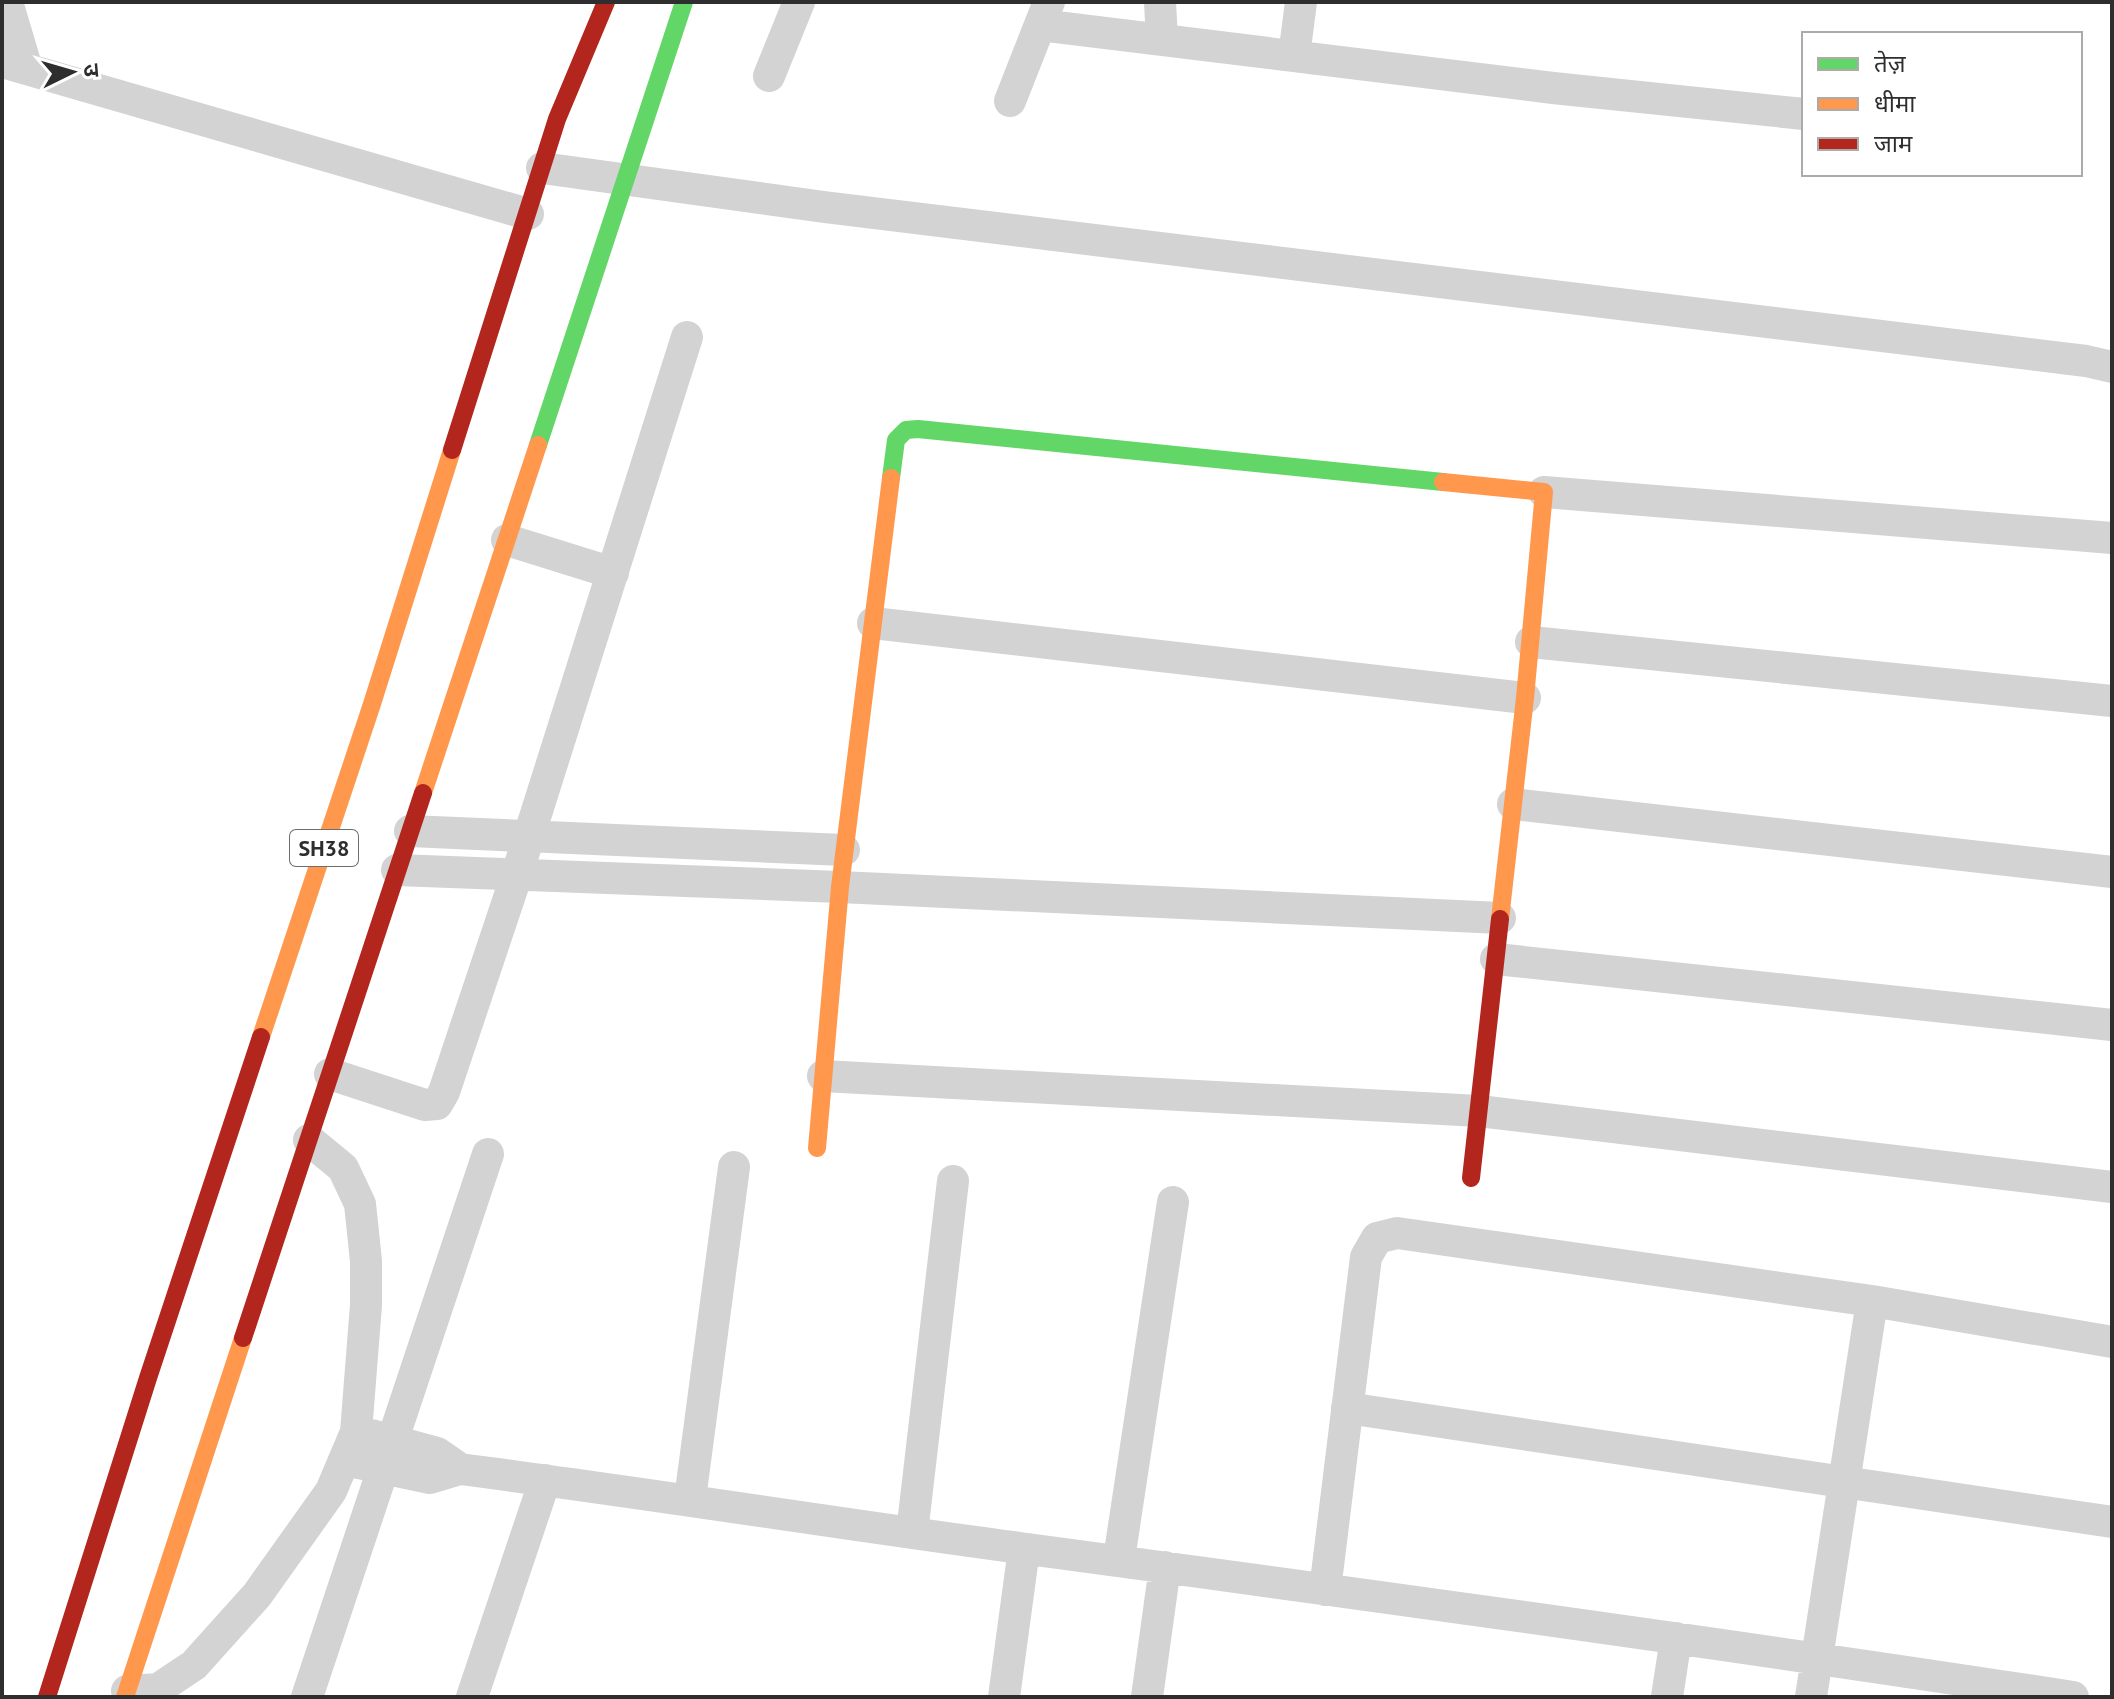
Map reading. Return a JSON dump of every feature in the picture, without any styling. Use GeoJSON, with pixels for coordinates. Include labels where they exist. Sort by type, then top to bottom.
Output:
{"type":"FeatureCollection","features":[{"type":"Feature","properties":{"kind":"main road","name":"SH38"},"geometry":{"type":"LineString","coordinates":[[47,1697],[148,1378],[367,719],[557,119],[606,2]]}},
{"type":"Feature","properties":{"kind":"main road"},"geometry":{"type":"LineString","coordinates":[[126,1694],[684,2]]}},
{"type":"Feature","properties":{"kind":"main road"},"geometry":{"type":"LineString","coordinates":[[817,1148],[844,850],[896,440],[906,430],[918,429],[1544,492],[1531,642],[1471,1178]]}},
{"type":"Feature","properties":{"kind":"street"},"geometry":{"type":"LineString","coordinates":[[7,2],[14,66],[528,214]]}},
{"type":"Feature","properties":{"kind":"street"},"geometry":{"type":"LineString","coordinates":[[769,76],[799,2]]}},
{"type":"Feature","properties":{"kind":"street"},"geometry":{"type":"LineString","coordinates":[[1160,2],[1162,40]]}},
{"type":"Feature","properties":{"kind":"street"},"geometry":{"type":"LineString","coordinates":[[1294,56],[1301,2]]}},
{"type":"Feature","properties":{"kind":"street"},"geometry":{"type":"LineString","coordinates":[[1010,101],[1044,14],[1162,40],[1553,88],[1802,114]]}},
{"type":"Feature","properties":{"kind":"street"},"geometry":{"type":"LineString","coordinates":[[542,168],[625,181],[2086,361],[2112,367]]}},
{"type":"Feature","properties":{"kind":"street"},"geometry":{"type":"LineString","coordinates":[[330,1074],[425,1105],[437,1104],[444,1092],[517,874],[687,337]]}},
{"type":"Feature","properties":{"kind":"street"},"geometry":{"type":"LineString","coordinates":[[1544,492],[2112,538]]}},
{"type":"Feature","properties":{"kind":"street"},"geometry":{"type":"LineString","coordinates":[[507,540],[613,573]]}},
{"type":"Feature","properties":{"kind":"street"},"geometry":{"type":"LineString","coordinates":[[873,623],[1525,698]]}},
{"type":"Feature","properties":{"kind":"street"},"geometry":{"type":"LineString","coordinates":[[1531,642],[2112,701]]}},
{"type":"Feature","properties":{"kind":"street"},"geometry":{"type":"LineString","coordinates":[[1513,804],[2112,872]]}},
{"type":"Feature","properties":{"kind":"street"},"geometry":{"type":"LineString","coordinates":[[410,831],[844,850]]}},
{"type":"Feature","properties":{"kind":"street"},"geometry":{"type":"LineString","coordinates":[[676,880],[679,843]]}},
{"type":"Feature","properties":{"kind":"street"},"geometry":{"type":"LineString","coordinates":[[397,870],[1500,918]]}},
{"type":"Feature","properties":{"kind":"street"},"geometry":{"type":"LineString","coordinates":[[1496,959],[2112,1025]]}},
{"type":"Feature","properties":{"kind":"street"},"geometry":{"type":"LineString","coordinates":[[823,1076],[1479,1111],[2112,1187]]}},
{"type":"Feature","properties":{"kind":"street"},"geometry":{"type":"LineString","coordinates":[[126,1694],[158,1689],[194,1665],[257,1595],[314,1518],[331,1491],[350,1446],[366,1305],[366,1261],[360,1204],[343,1168],[309,1140]]}},
{"type":"Feature","properties":{"kind":"street"},"geometry":{"type":"LineString","coordinates":[[307,1697],[488,1154]]}},
{"type":"Feature","properties":{"kind":"street"},"geometry":{"type":"LineString","coordinates":[[690,1499],[734,1167]]}},
{"type":"Feature","properties":{"kind":"street"},"geometry":{"type":"LineString","coordinates":[[912,1533],[953,1181]]}},
{"type":"Feature","properties":{"kind":"street"},"geometry":{"type":"LineString","coordinates":[[1119,1559],[1173,1202]]}},
{"type":"Feature","properties":{"kind":"street"},"geometry":{"type":"LineString","coordinates":[[1325,1590],[1366,1257],[1377,1238],[1397,1233],[1872,1301],[2112,1342]]}},
{"type":"Feature","properties":{"kind":"street"},"geometry":{"type":"LineString","coordinates":[[1811,1697],[1872,1301]]}},
{"type":"Feature","properties":{"kind":"street"},"geometry":{"type":"LineString","coordinates":[[1347,1408],[2112,1522]]}},
{"type":"Feature","properties":{"kind":"street"},"geometry":{"type":"LineString","coordinates":[[350,1446],[388,1454],[437,1453],[460,1469],[690,1499],[1024,1549],[1119,1559],[2073,1697]]}},
{"type":"Feature","properties":{"kind":"street"},"geometry":{"type":"LineString","coordinates":[[472,1697],[545,1480]]}},
{"type":"Feature","properties":{"kind":"street"},"geometry":{"type":"LineString","coordinates":[[1004,1697],[1024,1549]]}},
{"type":"Feature","properties":{"kind":"street"},"geometry":{"type":"LineString","coordinates":[[1147,1697],[1165,1567]]}},
{"type":"Feature","properties":{"kind":"street"},"geometry":{"type":"LineString","coordinates":[[1667,1697],[1676,1638]]}},
{"type":"Feature","properties":{"kind":"traffic: fast"},"geometry":{"type":"LineString","coordinates":[[538,445],[684,2]]}},
{"type":"Feature","properties":{"kind":"traffic: fast"},"geometry":{"type":"LineString","coordinates":[[891,478],[896,440],[906,430],[918,429],[1443,482]]}},
{"type":"Feature","properties":{"kind":"traffic: slow"},"geometry":{"type":"LineString","coordinates":[[423,793],[538,445]]}},
{"type":"Feature","properties":{"kind":"traffic: slow"},"geometry":{"type":"LineString","coordinates":[[261,1037],[372,704],[452,450]]}},
{"type":"Feature","properties":{"kind":"traffic: slow"},"geometry":{"type":"LineString","coordinates":[[817,1148],[840,887],[891,478]]}},
{"type":"Feature","properties":{"kind":"traffic: slow"},"geometry":{"type":"LineString","coordinates":[[1443,482],[1544,492],[1500,919]]}},
{"type":"Feature","properties":{"kind":"traffic: slow"},"geometry":{"type":"LineString","coordinates":[[125,1697],[243,1338]]}},
{"type":"Feature","properties":{"kind":"traffic: jam"},"geometry":{"type":"LineString","coordinates":[[452,450],[557,119],[606,2]]}},
{"type":"Feature","properties":{"kind":"traffic: jam"},"geometry":{"type":"LineString","coordinates":[[243,1338],[423,793]]}},
{"type":"Feature","properties":{"kind":"traffic: jam"},"geometry":{"type":"LineString","coordinates":[[1471,1178],[1500,919]]}},
{"type":"Feature","properties":{"kind":"traffic: jam"},"geometry":{"type":"LineString","coordinates":[[47,1697],[261,1037]]}}]}
